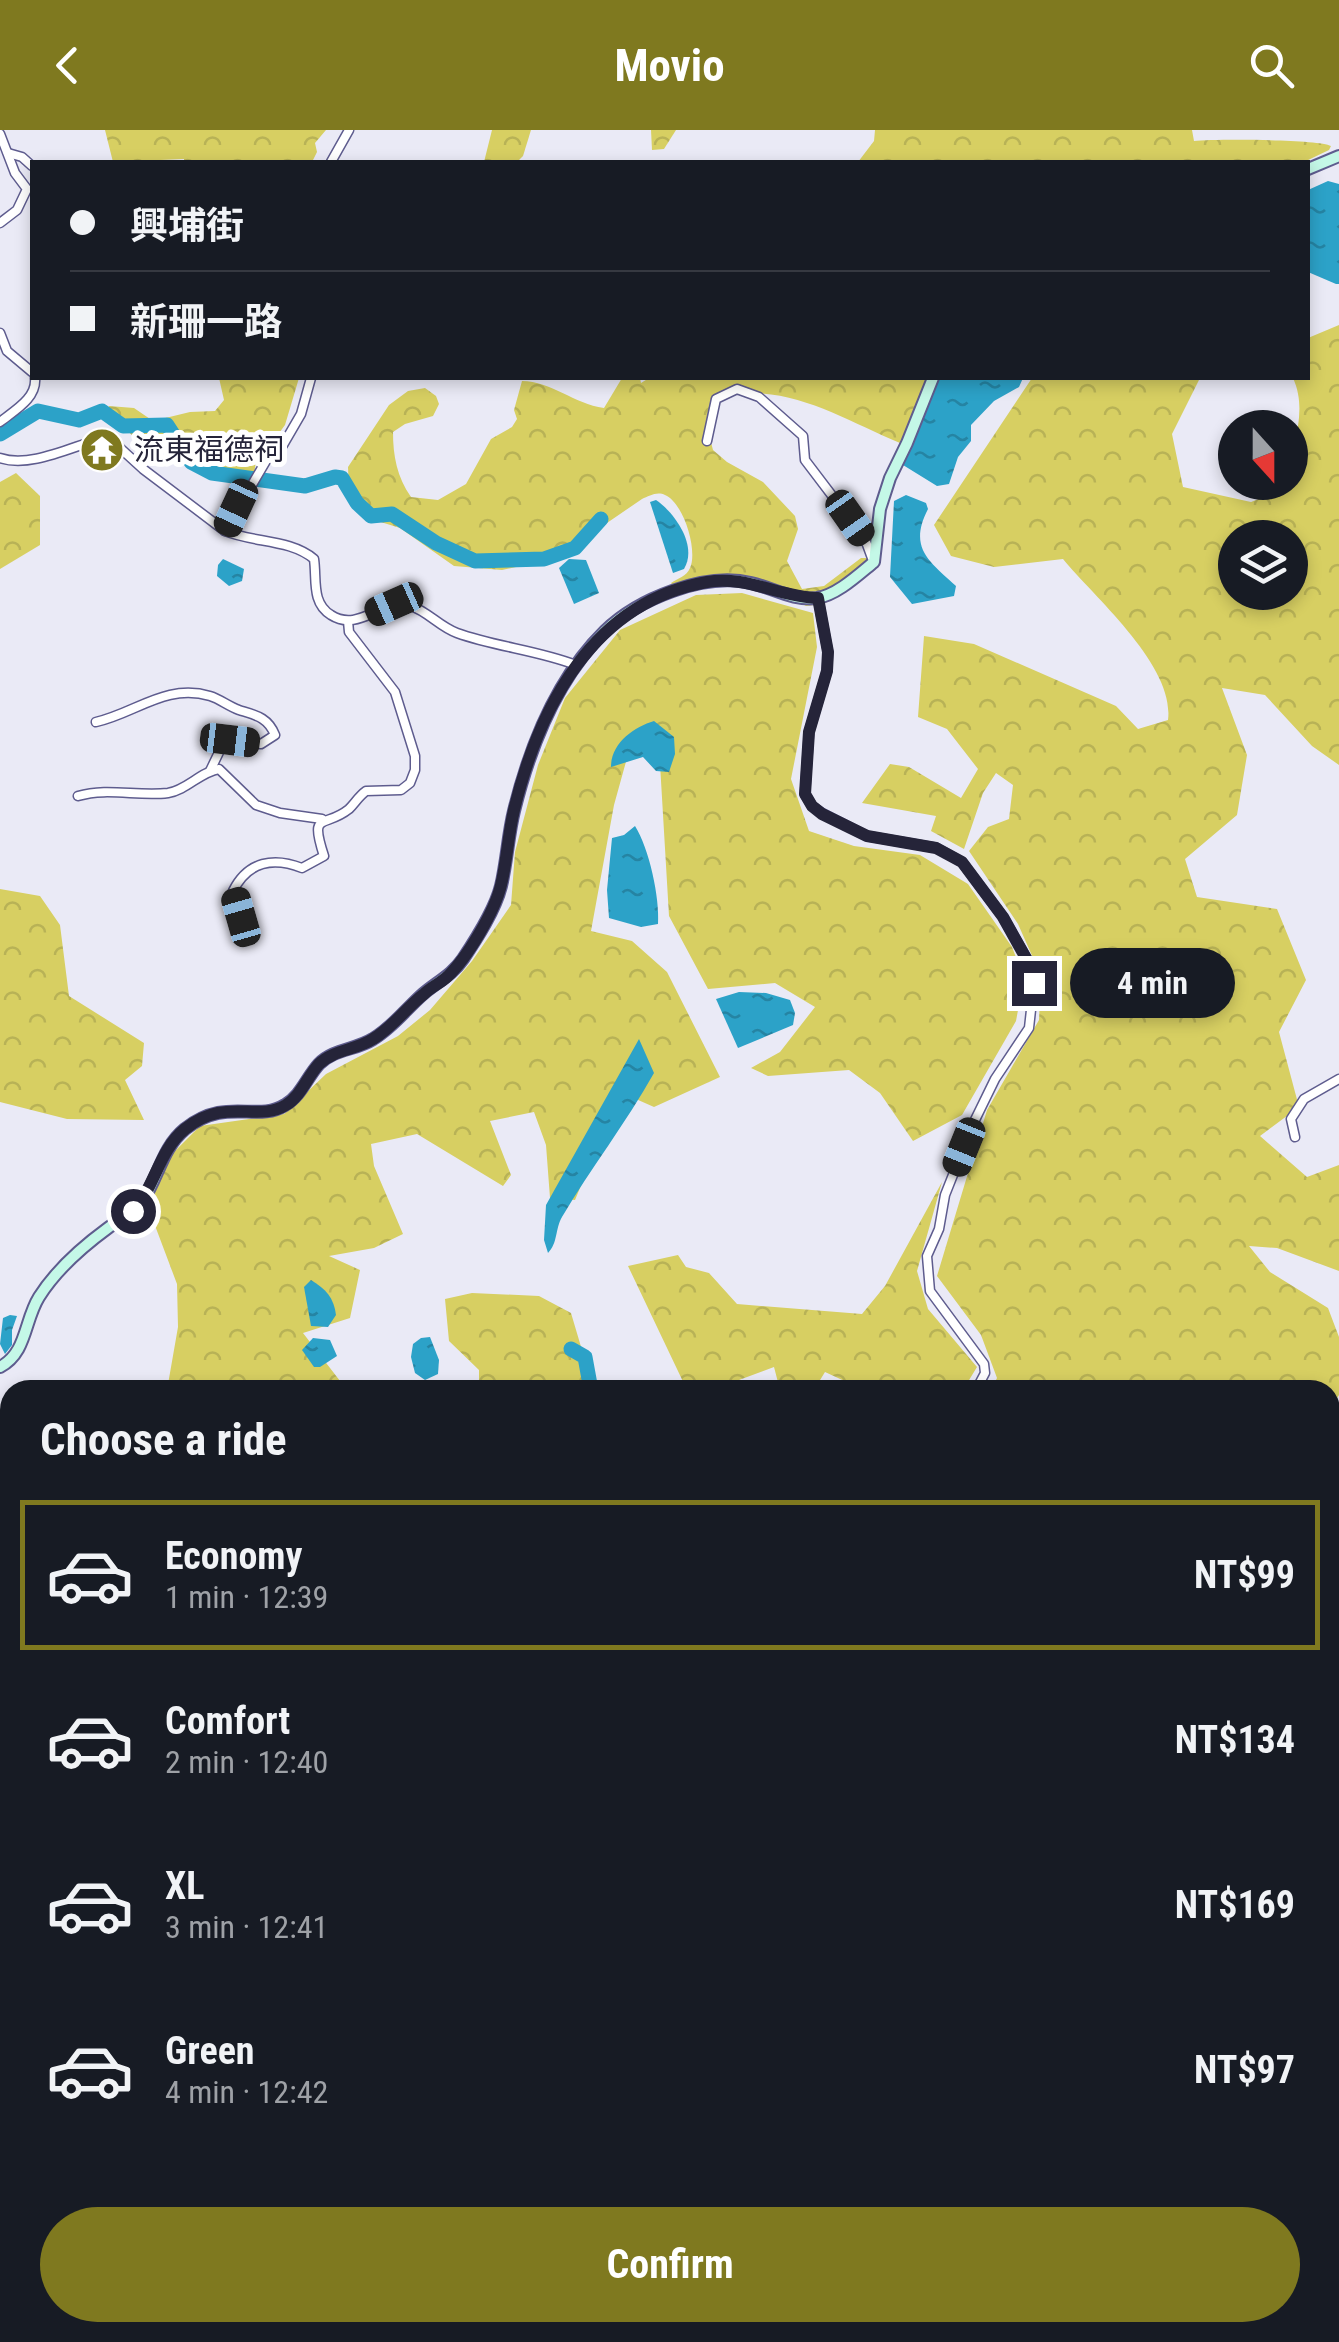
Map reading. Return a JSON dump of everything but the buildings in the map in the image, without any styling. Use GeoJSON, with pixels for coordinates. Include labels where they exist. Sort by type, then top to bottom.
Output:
{"type":"FeatureCollection","features":[{"type":"Feature","properties":{"kind":"street"},"geometry":{"type":"LineString","coordinates":[[332,160],[349,130]]}},
{"type":"Feature","properties":{"kind":"street"},"geometry":{"type":"LineString","coordinates":[[0,134],[15,173],[27,189],[17,210],[0,223]]}},
{"type":"Feature","properties":{"kind":"street"},"geometry":{"type":"LineString","coordinates":[[8,152],[30,164]]}},
{"type":"Feature","properties":{"kind":"street"},"geometry":{"type":"LineString","coordinates":[[1310,168],[1339,156]]}},
{"type":"Feature","properties":{"kind":"street"},"geometry":{"type":"LineString","coordinates":[[0,332],[7,352],[30,372]]}},
{"type":"Feature","properties":{"kind":"street"},"geometry":{"type":"LineString","coordinates":[[0,422],[30,398],[35,380]]}},
{"type":"Feature","properties":{"kind":"street"},"geometry":{"type":"LineString","coordinates":[[225,531],[270,454],[283,445],[301,414],[310,380]]}},
{"type":"Feature","properties":{"kind":"street"},"geometry":{"type":"LineString","coordinates":[[0,1367],[13,1360],[39,1296],[70,1260],[143,1200],[164,1153],[183,1130],[224,1110],[272,1110],[284,1106],[320,1063],[370,1041],[393,1025],[461,962],[496,901],[527,763],[548,712],[576,665],[606,630],[630,612],[704,582],[748,582],[795,598],[818,598],[850,582],[874,562],[880,509],[931,380]]}},
{"type":"Feature","properties":{"kind":"street"},"geometry":{"type":"LineString","coordinates":[[708,441],[716,399],[736,389],[759,397],[803,436],[806,460],[865,539],[874,562]]}},
{"type":"Feature","properties":{"kind":"street"},"geometry":{"type":"LineString","coordinates":[[0,458],[12,462],[29,459],[108,437],[143,469],[225,531],[297,547],[314,559],[321,608],[333,616],[358,620],[394,604],[414,606],[442,628],[492,645],[576,665]]}},
{"type":"Feature","properties":{"kind":"street"},"geometry":{"type":"LineString","coordinates":[[818,598],[828,652],[827,671],[809,732],[805,794],[822,814],[867,836],[936,848],[962,862],[1011,930],[1034,983],[1029,1028],[994,1079],[974,1122],[927,1256],[927,1279],[934,1299],[979,1353],[985,1373],[981,1380]]}},
{"type":"Feature","properties":{"kind":"street"},"geometry":{"type":"LineString","coordinates":[[78,796],[116,791],[173,793],[210,771],[219,770],[256,805],[280,814],[322,819],[348,808],[366,791],[401,790],[410,783],[415,756],[395,692],[349,632],[348,620]]}},
{"type":"Feature","properties":{"kind":"street"},"geometry":{"type":"LineString","coordinates":[[96,722],[119,717],[148,699],[183,691],[211,696],[262,716],[275,736],[260,744],[230,740],[221,748],[210,771]]}},
{"type":"Feature","properties":{"kind":"street"},"geometry":{"type":"LineString","coordinates":[[241,917],[233,890],[238,880],[251,868],[269,862],[284,861],[302,868],[319,861],[324,856],[318,838],[322,819]]}},
{"type":"Feature","properties":{"kind":"street"},"geometry":{"type":"LineString","coordinates":[[1295,1137],[1291,1119],[1304,1099],[1339,1079]]}},
{"type":"Feature","properties":{"kind":"green space"},"geometry":{"type":"Polygon","coordinates":[[[105,130],[326,130],[315,143],[317,152],[313,160],[112,160],[105,130]]]}},
{"type":"Feature","properties":{"kind":"green space"},"geometry":{"type":"Polygon","coordinates":[[[492,130],[531,130],[519,160],[484,160],[492,130]]]}},
{"type":"Feature","properties":{"kind":"green space"},"geometry":{"type":"Polygon","coordinates":[[[651,130],[676,130],[664,149],[652,150],[651,130]]]}},
{"type":"Feature","properties":{"kind":"green space"},"geometry":{"type":"Polygon","coordinates":[[[875,130],[1192,130],[1194,141],[1287,141],[1331,146],[1308,160],[860,160],[874,141],[875,130]]]}},
{"type":"Feature","properties":{"kind":"green space"},"geometry":{"type":"Polygon","coordinates":[[[1339,325],[1339,765],[1312,746],[1265,695],[1222,688],[1247,755],[1237,815],[1185,859],[1197,897],[1277,909],[1306,980],[1279,1032],[1299,1107],[1260,1136],[1307,1177],[1339,1165],[1339,1271],[1277,1248],[1249,1246],[1270,1272],[1328,1308],[1339,1337],[1339,1380],[996,1380],[981,1335],[937,1276],[987,1110],[1039,1020],[1041,976],[1018,924],[969,851],[988,827],[1009,819],[1013,785],[996,773],[983,793],[964,849],[931,831],[936,816],[862,803],[890,764],[909,767],[961,798],[978,769],[947,729],[918,717],[924,636],[974,644],[1116,706],[1138,729],[1168,720],[1167,699],[1147,656],[1063,559],[994,567],[951,556],[934,525],[1031,380],[1199,380],[1172,434],[1183,487],[1218,495],[1218,500],[1308,500],[1308,410],[1299,410],[1294,380],[1310,380],[1310,337],[1339,325]]]}},
{"type":"Feature","properties":{"kind":"green space"},"geometry":{"type":"Polygon","coordinates":[[[219,380],[298,380],[285,425],[271,444],[205,439],[212,450],[256,461],[254,474],[236,477],[191,467],[181,442],[135,438],[107,411],[109,406],[134,408],[153,421],[215,411],[224,400],[219,380]]]}},
{"type":"Feature","properties":{"kind":"green space"},"geometry":{"type":"Polygon","coordinates":[[[621,380],[929,380],[904,442],[900,443],[790,398],[743,393],[718,397],[706,423],[713,450],[763,482],[795,516],[798,529],[787,561],[802,589],[824,586],[861,558],[873,561],[869,574],[824,604],[806,606],[780,592],[728,582],[676,590],[671,583],[690,568],[691,540],[678,507],[665,495],[653,494],[642,499],[566,551],[502,570],[454,566],[400,528],[371,519],[349,490],[348,467],[389,405],[408,391],[425,388],[436,396],[439,404],[433,416],[393,432],[397,466],[411,497],[438,500],[466,484],[491,439],[512,427],[517,419],[514,410],[522,381],[604,408],[621,380]]]}},
{"type":"Feature","properties":{"kind":"green space"},"geometry":{"type":"Polygon","coordinates":[[[16,473],[40,496],[40,545],[0,569],[0,482],[16,473]]]}},
{"type":"Feature","properties":{"kind":"green space"},"geometry":{"type":"Polygon","coordinates":[[[742,593],[813,613],[817,647],[791,779],[809,831],[854,846],[920,855],[968,884],[1012,947],[1024,978],[1016,1021],[962,1115],[913,1141],[880,1093],[849,1070],[768,1076],[751,1068],[780,1052],[815,1007],[775,983],[708,989],[669,916],[659,747],[632,740],[614,805],[591,931],[632,941],[667,972],[720,1077],[654,1107],[620,1092],[575,1200],[550,1198],[546,1145],[534,1112],[490,1121],[511,1175],[503,1186],[417,1134],[371,1144],[374,1166],[403,1234],[374,1248],[329,1256],[360,1270],[350,1318],[303,1333],[339,1380],[169,1380],[178,1327],[177,1284],[148,1207],[168,1158],[200,1126],[284,1114],[326,1074],[398,1036],[430,1010],[472,961],[511,905],[515,852],[538,765],[565,698],[620,630],[696,595],[742,593]]]}},
{"type":"Feature","properties":{"kind":"green space"},"geometry":{"type":"Polygon","coordinates":[[[0,889],[40,896],[60,925],[69,996],[144,1043],[142,1066],[125,1080],[144,1120],[67,1119],[0,1102],[0,889]]]}},
{"type":"Feature","properties":{"kind":"green space"},"geometry":{"type":"Polygon","coordinates":[[[942,1182],[917,1271],[928,1309],[977,1367],[969,1380],[842,1380],[825,1372],[820,1380],[777,1380],[774,1367],[739,1380],[682,1380],[628,1266],[678,1255],[686,1267],[709,1273],[737,1304],[862,1314],[885,1286],[942,1182]]]}},
{"type":"Feature","properties":{"kind":"green space"},"geometry":{"type":"Polygon","coordinates":[[[472,1293],[539,1296],[571,1313],[587,1367],[586,1380],[479,1380],[479,1370],[449,1341],[445,1299],[472,1293]]]}},
{"type":"Feature","properties":{"kind":"water"},"geometry":{"type":"Polygon","coordinates":[[[1328,181],[1339,184],[1339,284],[1310,273],[1310,189],[1328,181]]]}},
{"type":"Feature","properties":{"kind":"water"},"geometry":{"type":"Polygon","coordinates":[[[938,380],[1022,380],[1019,387],[994,401],[971,425],[971,441],[958,457],[949,484],[937,486],[903,465],[938,380]]]}},
{"type":"Feature","properties":{"kind":"water"},"geometry":{"type":"Polygon","coordinates":[[[906,495],[926,503],[921,544],[930,561],[956,586],[954,596],[912,604],[890,577],[894,501],[906,495]]]}},
{"type":"Feature","properties":{"kind":"water"},"geometry":{"type":"Polygon","coordinates":[[[656,500],[677,521],[686,540],[688,560],[684,569],[673,573],[650,502],[656,500]]]}},
{"type":"Feature","properties":{"kind":"water"},"geometry":{"type":"Polygon","coordinates":[[[223,559],[244,569],[242,581],[229,586],[217,576],[223,559]]]}},
{"type":"Feature","properties":{"kind":"water"},"geometry":{"type":"Polygon","coordinates":[[[569,559],[586,560],[599,593],[574,604],[559,568],[569,559]]]}},
{"type":"Feature","properties":{"kind":"water"},"geometry":{"type":"Polygon","coordinates":[[[654,721],[674,737],[675,754],[669,772],[656,771],[643,757],[611,767],[615,751],[625,737],[654,721]]]}},
{"type":"Feature","properties":{"kind":"water"},"geometry":{"type":"Polygon","coordinates":[[[635,826],[649,860],[658,913],[658,924],[641,927],[609,918],[607,890],[612,838],[635,826]]]}},
{"type":"Feature","properties":{"kind":"water"},"geometry":{"type":"Polygon","coordinates":[[[739,992],[766,993],[790,1000],[795,1013],[793,1025],[738,1048],[716,999],[739,992]]]}},
{"type":"Feature","properties":{"kind":"water"},"geometry":{"type":"Polygon","coordinates":[[[639,1039],[654,1073],[562,1217],[548,1253],[544,1240],[546,1205],[639,1039]]]}},
{"type":"Feature","properties":{"kind":"water"},"geometry":{"type":"Polygon","coordinates":[[[311,1280],[333,1304],[336,1315],[328,1327],[311,1326],[304,1287],[311,1280]]]}},
{"type":"Feature","properties":{"kind":"water"},"geometry":{"type":"Polygon","coordinates":[[[17,1316],[12,1345],[5,1354],[0,1344],[3,1318],[17,1316]]]}},
{"type":"Feature","properties":{"kind":"water"},"geometry":{"type":"Polygon","coordinates":[[[430,1337],[439,1360],[438,1374],[425,1380],[415,1373],[411,1357],[413,1344],[430,1337]]]}},
{"type":"Feature","properties":{"kind":"water"},"geometry":{"type":"Polygon","coordinates":[[[313,1338],[330,1340],[337,1356],[314,1367],[302,1350],[313,1338]]]}},
{"type":"Feature","properties":{"kind":"waterway"},"geometry":{"type":"LineString","coordinates":[[0,434],[38,411],[79,420],[102,411],[123,426],[167,425],[191,462],[212,473],[305,486],[342,478],[357,503],[371,516],[392,514],[436,543],[475,561],[544,559],[575,548],[601,519]]}},
{"type":"Feature","properties":{"kind":"waterway"},"geometry":{"type":"LineString","coordinates":[[571,1349],[585,1357],[589,1380]]}},
{"type":"Feature","properties":{"kind":"place","name":"流東福德祠"},"geometry":{"type":"Point","coordinates":[102,450]}},
{"type":"Feature","properties":{"kind":"route"},"geometry":{"type":"LineString","coordinates":[[133,1211],[143,1200],[164,1153],[183,1130],[215,1112],[284,1106],[320,1063],[370,1041],[446,979],[461,962],[496,901],[527,763],[564,682],[606,630],[630,612],[704,582],[748,582],[795,598],[818,598],[828,652],[827,671],[809,732],[805,794],[822,814],[867,836],[936,848],[962,862],[1003,917],[1027,960],[1034,983]]}}]}
